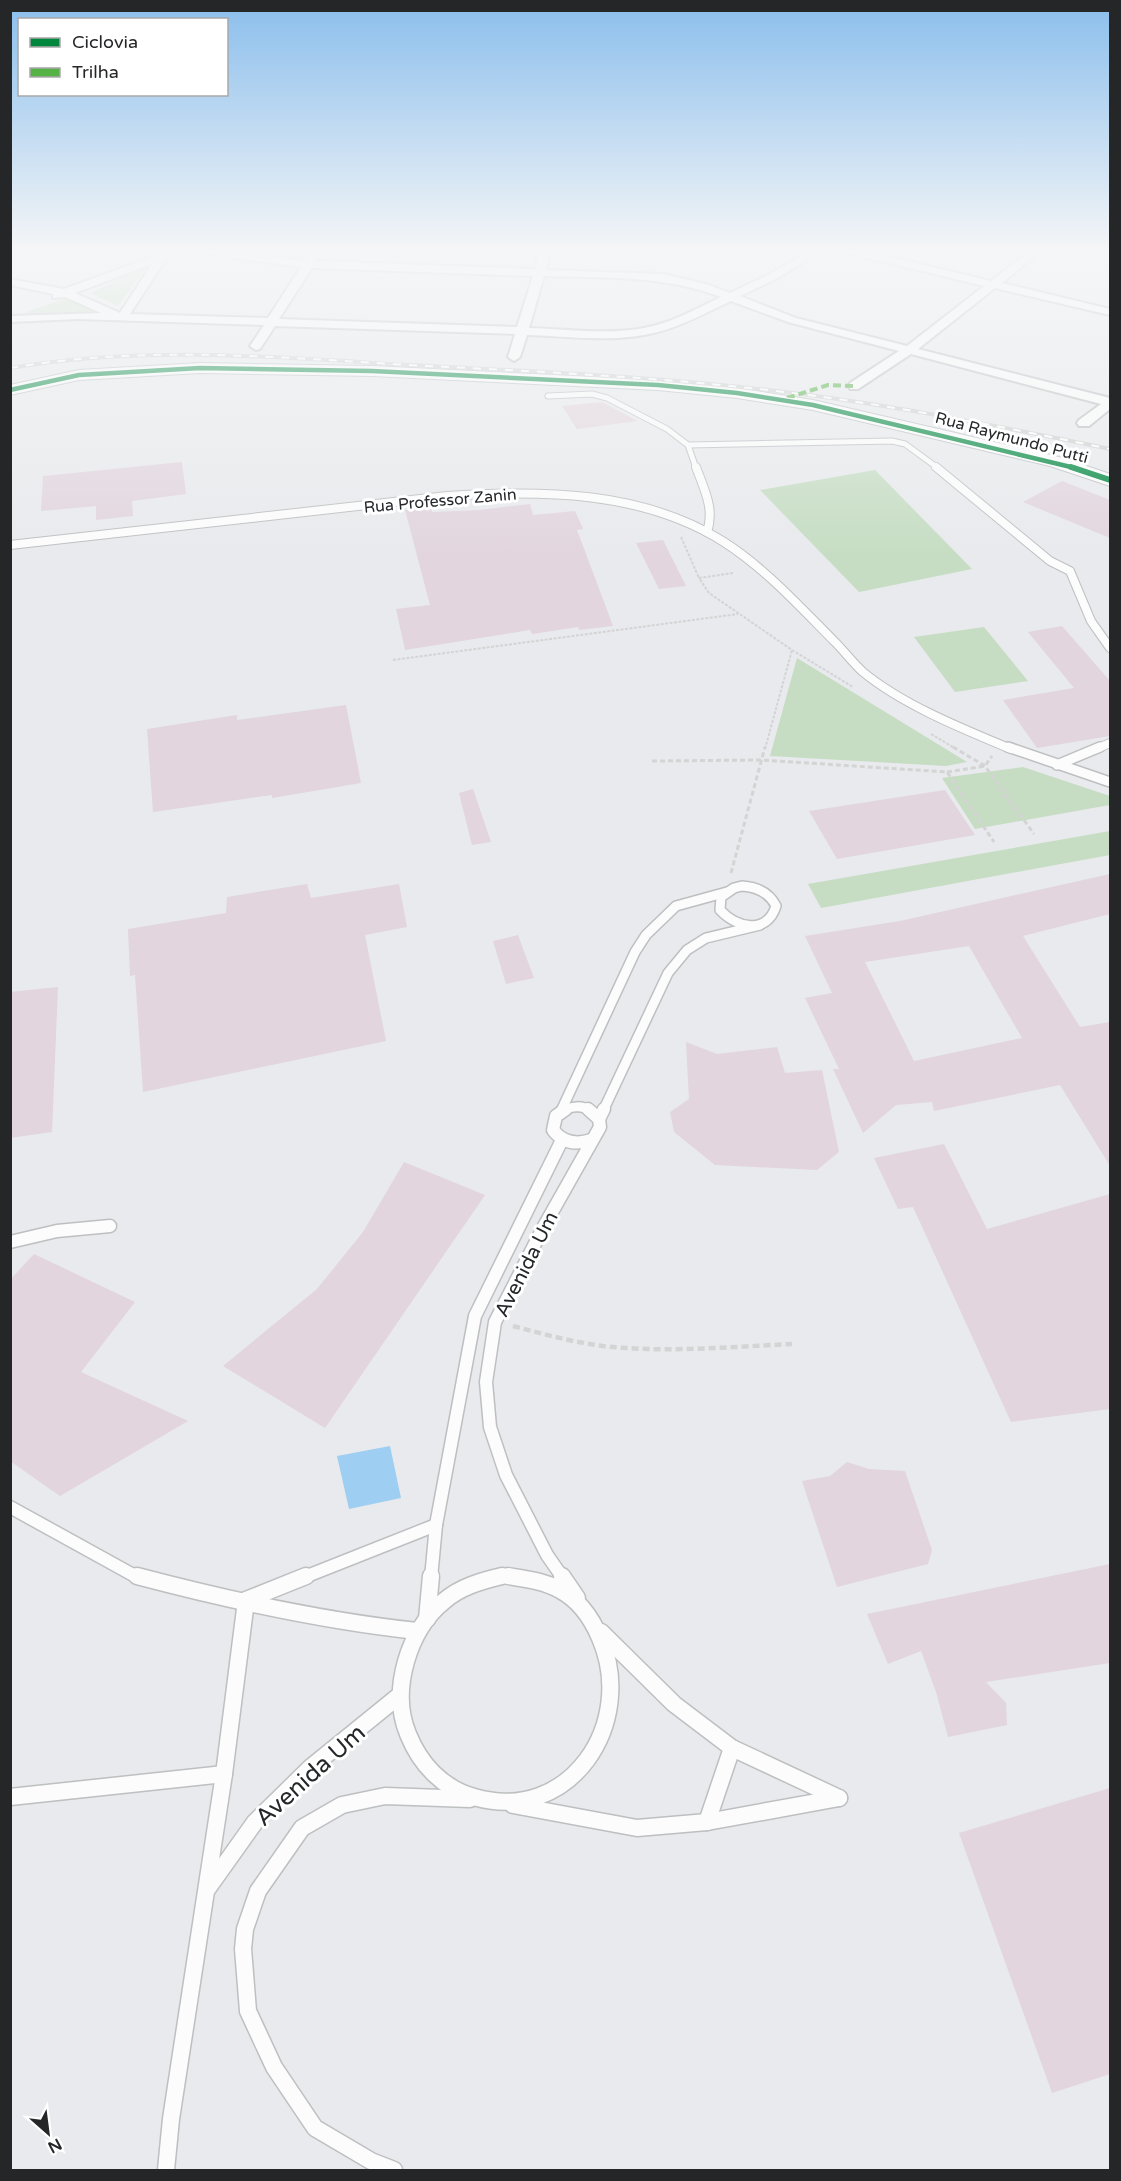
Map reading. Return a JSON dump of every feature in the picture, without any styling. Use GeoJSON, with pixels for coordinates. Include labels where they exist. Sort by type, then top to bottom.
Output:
{"type":"FeatureCollection","features":[{"type":"Feature","properties":{"kind":"street"},"geometry":{"type":"LineString","coordinates":[[514,357],[515,353]]}},
{"type":"Feature","properties":{"kind":"street"},"geometry":{"type":"LineString","coordinates":[[854,387],[905,353]]}},
{"type":"Feature","properties":{"kind":"street"},"geometry":{"type":"LineString","coordinates":[[920,353],[1110,402]]}},
{"type":"Feature","properties":{"kind":"street","name":"Rua Raymundo Putti"},"geometry":{"type":"LineString","coordinates":[[10,390],[79,375],[200,368],[372,371],[658,385],[737,393],[813,405],[1056,462],[1110,480]]}},
{"type":"Feature","properties":{"kind":"street"},"geometry":{"type":"LineString","coordinates":[[1084,423],[1110,402]]}},
{"type":"Feature","properties":{"kind":"lane"},"geometry":{"type":"LineString","coordinates":[[548,396],[592,394],[607,398],[667,429],[688,445],[711,510],[711,521],[707,532]]}},
{"type":"Feature","properties":{"kind":"lane"},"geometry":{"type":"LineString","coordinates":[[688,445],[870,440],[905,444],[918,452],[1050,561],[1070,571],[1091,621],[1110,648]]}},
{"type":"Feature","properties":{"kind":"lane","name":"Rua Professor Zanin"},"geometry":{"type":"LineString","coordinates":[[10,545],[447,496],[563,494],[642,506],[707,532],[748,561],[866,674],[934,716],[1027,756],[1110,782]]}},
{"type":"Feature","properties":{"kind":"lane"},"geometry":{"type":"LineString","coordinates":[[1057,765],[1110,743]]}},
{"type":"Feature","properties":{"kind":"lane"},"geometry":{"type":"LineString","coordinates":[[752,887],[768,894],[776,906],[776,912],[772,918],[760,925],[706,938],[687,950],[668,974],[599,1119],[600,1127],[597,1134],[591,1140],[581,1144],[571,1144],[562,1140],[553,1130],[553,1122],[561,1110],[635,952],[646,935],[676,906],[734,888],[752,887]]}},
{"type":"Feature","properties":{"kind":"lane"},"geometry":{"type":"LineString","coordinates":[[727,892],[719,903],[724,916],[741,925],[760,925]]}},
{"type":"Feature","properties":{"kind":"lane"},"geometry":{"type":"LineString","coordinates":[[561,1110],[578,1106],[587,1108],[599,1119]]}},
{"type":"Feature","properties":{"kind":"lane","name":"Avenida Um"},"geometry":{"type":"LineString","coordinates":[[422,1625],[436,1526],[475,1316],[562,1140]]}},
{"type":"Feature","properties":{"kind":"lane","name":"Avenida Um"},"geometry":{"type":"LineString","coordinates":[[591,1140],[495,1322],[486,1382],[493,1437],[506,1475],[547,1555],[593,1624]]}},
{"type":"Feature","properties":{"kind":"lane"},"geometry":{"type":"LineString","coordinates":[[10,1242],[57,1232],[110,1226]]}},
{"type":"Feature","properties":{"kind":"lane"},"geometry":{"type":"LineString","coordinates":[[10,1508],[135,1576],[193,1591],[370,1626],[422,1625]]}},
{"type":"Feature","properties":{"kind":"lane"},"geometry":{"type":"LineString","coordinates":[[246,1601],[436,1526]]}},
{"type":"Feature","properties":{"kind":"lane"},"geometry":{"type":"LineString","coordinates":[[394,2170],[371,2161],[315,2128],[274,2067],[248,2011],[243,1948],[245,1929],[258,1891],[302,1828],[342,1805],[385,1796],[474,1799],[637,1828],[707,1822],[839,1798],[732,1748],[674,1704],[593,1624],[568,1595],[537,1580],[504,1576],[471,1584],[441,1603],[422,1625],[405,1662],[400,1695],[406,1729],[421,1760],[444,1785],[474,1799]]}},
{"type":"Feature","properties":{"kind":"lane"},"geometry":{"type":"LineString","coordinates":[[166,2170],[171,2119],[224,1774],[246,1601]]}},
{"type":"Feature","properties":{"kind":"lane"},"geometry":{"type":"LineString","coordinates":[[507,1804],[540,1797],[570,1779],[593,1752],[607,1719],[612,1684],[606,1650],[593,1624]]}},
{"type":"Feature","properties":{"kind":"lane","name":"Avenida Um"},"geometry":{"type":"LineString","coordinates":[[206,1891],[255,1822],[310,1768],[400,1695]]}},
{"type":"Feature","properties":{"kind":"lane"},"geometry":{"type":"LineString","coordinates":[[707,1822],[732,1748]]}},
{"type":"Feature","properties":{"kind":"lane"},"geometry":{"type":"LineString","coordinates":[[10,1797],[224,1774]]}},
{"type":"Feature","properties":{"kind":"path"},"geometry":{"type":"LineString","coordinates":[[673,517],[699,578],[709,593],[792,650],[727,892]]}},
{"type":"Feature","properties":{"kind":"path"},"geometry":{"type":"LineString","coordinates":[[699,578],[733,573]]}},
{"type":"Feature","properties":{"kind":"path"},"geometry":{"type":"LineString","coordinates":[[393,660],[739,614]]}},
{"type":"Feature","properties":{"kind":"path"},"geometry":{"type":"LineString","coordinates":[[652,761],[761,760],[947,772],[985,766],[993,755]]}},
{"type":"Feature","properties":{"kind":"path"},"geometry":{"type":"LineString","coordinates":[[985,766],[1034,834]]}},
{"type":"Feature","properties":{"kind":"path"},"geometry":{"type":"LineString","coordinates":[[947,772],[994,842]]}},
{"type":"Feature","properties":{"kind":"path"},"geometry":{"type":"LineString","coordinates":[[495,1322],[612,1347],[696,1349],[792,1344]]}},
{"type":"Feature","properties":{"kind":"green space"},"geometry":{"type":"Polygon","coordinates":[[[875,470],[972,569],[859,592],[760,490],[875,470]]]}},
{"type":"Feature","properties":{"kind":"green space"},"geometry":{"type":"Polygon","coordinates":[[[984,627],[1028,681],[955,692],[914,637],[984,627]]]}},
{"type":"Feature","properties":{"kind":"green space"},"geometry":{"type":"Polygon","coordinates":[[[797,658],[967,762],[946,766],[770,756],[797,658]]]}},
{"type":"Feature","properties":{"kind":"green space"},"geometry":{"type":"Polygon","coordinates":[[[1023,767],[1110,796],[1110,805],[975,829],[942,778],[1023,767]]]}},
{"type":"Feature","properties":{"kind":"green space"},"geometry":{"type":"Polygon","coordinates":[[[1110,831],[1110,855],[821,908],[808,884],[1110,831]]]}},
{"type":"Feature","properties":{"kind":"water"},"geometry":{"type":"Polygon","coordinates":[[[390,1446],[401,1498],[349,1509],[337,1456],[390,1446]]]}},
{"type":"Feature","properties":{"kind":"building"},"geometry":{"type":"Polygon","coordinates":[[[602,402],[638,421],[577,429],[562,406],[602,402]]]}},
{"type":"Feature","properties":{"kind":"building"},"geometry":{"type":"Polygon","coordinates":[[[182,462],[186,494],[132,501],[133,516],[96,520],[96,506],[41,511],[43,476],[182,462]]]}},
{"type":"Feature","properties":{"kind":"building"},"geometry":{"type":"Polygon","coordinates":[[[1062,481],[1110,500],[1110,538],[1023,502],[1062,481]]]}},
{"type":"Feature","properties":{"kind":"building"},"geometry":{"type":"Polygon","coordinates":[[[530,504],[533,515],[575,511],[583,529],[577,530],[613,626],[579,630],[578,627],[532,634],[530,630],[405,650],[396,609],[430,605],[405,510],[431,507],[432,512],[479,510],[530,504]]]}},
{"type":"Feature","properties":{"kind":"building"},"geometry":{"type":"Polygon","coordinates":[[[663,540],[686,586],[659,589],[636,543],[663,540]]]}},
{"type":"Feature","properties":{"kind":"building"},"geometry":{"type":"Polygon","coordinates":[[[1062,626],[1110,681],[1110,736],[1037,748],[1003,700],[1074,688],[1028,632],[1062,626]]]}},
{"type":"Feature","properties":{"kind":"building"},"geometry":{"type":"Polygon","coordinates":[[[346,705],[361,783],[272,798],[272,795],[153,812],[147,729],[237,715],[237,720],[346,705]]]}},
{"type":"Feature","properties":{"kind":"building"},"geometry":{"type":"Polygon","coordinates":[[[473,789],[491,842],[472,845],[459,793],[473,789]]]}},
{"type":"Feature","properties":{"kind":"building"},"geometry":{"type":"Polygon","coordinates":[[[945,790],[975,835],[837,859],[809,811],[945,790]]]}},
{"type":"Feature","properties":{"kind":"building"},"geometry":{"type":"Polygon","coordinates":[[[1110,874],[1110,914],[1023,936],[1080,1027],[1110,1022],[1110,1166],[1060,1085],[934,1111],[932,1102],[896,1105],[863,1133],[833,1069],[839,1069],[805,998],[832,993],[805,936],[900,921],[1110,874]],[[969,946],[865,962],[914,1061],[1022,1038],[969,946]]]}},
{"type":"Feature","properties":{"kind":"building"},"geometry":{"type":"Polygon","coordinates":[[[307,884],[311,898],[399,884],[407,927],[365,935],[386,1041],[143,1092],[135,975],[130,976],[128,929],[226,913],[227,897],[307,884]]]}},
{"type":"Feature","properties":{"kind":"building"},"geometry":{"type":"Polygon","coordinates":[[[518,935],[534,978],[506,984],[493,941],[518,935]]]}},
{"type":"Feature","properties":{"kind":"building"},"geometry":{"type":"Polygon","coordinates":[[[58,987],[52,1132],[10,1138],[10,992],[58,987]]]}},
{"type":"Feature","properties":{"kind":"building"},"geometry":{"type":"Polygon","coordinates":[[[686,1042],[717,1054],[777,1047],[785,1073],[822,1070],[839,1152],[817,1170],[715,1165],[674,1132],[670,1112],[689,1099],[686,1042]]]}},
{"type":"Feature","properties":{"kind":"building"},"geometry":{"type":"Polygon","coordinates":[[[944,1144],[987,1229],[1110,1194],[1110,1409],[1011,1422],[913,1207],[898,1209],[874,1158],[944,1144]]]}},
{"type":"Feature","properties":{"kind":"building"},"geometry":{"type":"Polygon","coordinates":[[[404,1162],[485,1195],[325,1428],[223,1366],[317,1289],[363,1232],[404,1162]]]}},
{"type":"Feature","properties":{"kind":"building"},"geometry":{"type":"Polygon","coordinates":[[[34,1254],[135,1302],[81,1372],[188,1421],[60,1496],[10,1461],[10,1280],[34,1254]]]}},
{"type":"Feature","properties":{"kind":"building"},"geometry":{"type":"Polygon","coordinates":[[[847,1462],[869,1469],[905,1471],[932,1550],[928,1564],[837,1587],[802,1481],[830,1476],[847,1462]]]}},
{"type":"Feature","properties":{"kind":"building"},"geometry":{"type":"Polygon","coordinates":[[[1110,1564],[1110,1663],[986,1682],[1006,1703],[1007,1725],[948,1737],[936,1692],[921,1651],[888,1664],[867,1614],[1110,1564]]]}},
{"type":"Feature","properties":{"kind":"building"},"geometry":{"type":"Polygon","coordinates":[[[1110,1788],[1110,2074],[1052,2093],[959,1833],[1110,1788]]]}},
{"type":"Feature","properties":{"kind":"railway"},"geometry":{"type":"LineString","coordinates":[[10,368],[111,357],[210,355],[628,377],[715,384],[847,400],[1110,449]]}},
{"type":"Feature","properties":{"kind":"marked path"},"geometry":{"type":"LineString","coordinates":[[787,398],[828,385],[854,386]]}},
{"type":"Feature","properties":{"kind":"cycle path"},"geometry":{"type":"LineString","coordinates":[[10,390],[79,375],[200,368],[372,371],[658,385],[737,393],[813,405],[1056,462],[1110,480]]}}]}
